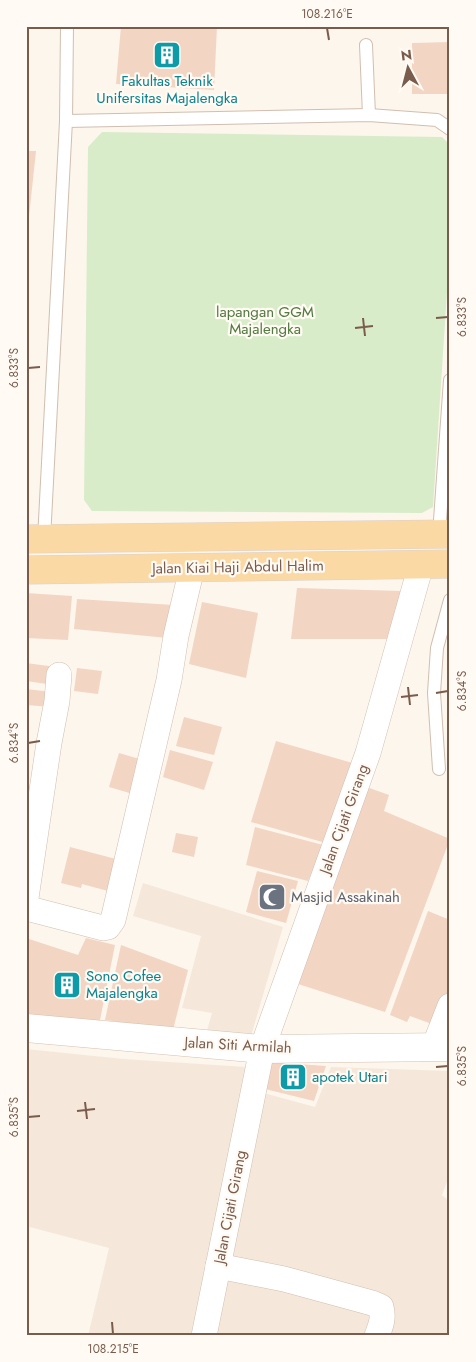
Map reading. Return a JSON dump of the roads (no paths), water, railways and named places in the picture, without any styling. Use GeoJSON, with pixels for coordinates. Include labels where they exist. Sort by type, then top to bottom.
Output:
{"type":"FeatureCollection","features":[{"type":"Feature","properties":{"kind":"main road","name":"Jalan Kiai Haji Abdul Halim"},"geometry":{"type":"LineString","coordinates":[[35,539],[444,534]]}},
{"type":"Feature","properties":{"kind":"main road","name":"Jalan Kiai Haji Abdul Halim"},"geometry":{"type":"LineString","coordinates":[[26,570],[450,564]]}},
{"type":"Feature","properties":{"kind":"main road","name":"Jalan Siti Armilah"},"geometry":{"type":"LineString","coordinates":[[26,1028],[262,1049],[442,1047]]}},
{"type":"Feature","properties":{"kind":"street","name":"Jalan Cijati Girang"},"geometry":{"type":"LineString","coordinates":[[204,1336],[262,1049],[368,753],[421,565]]}},
{"type":"Feature","properties":{"kind":"street"},"geometry":{"type":"LineString","coordinates":[[26,908],[103,928],[108,927],[113,920],[192,568]]}},
{"type":"Feature","properties":{"kind":"street"},"geometry":{"type":"LineString","coordinates":[[26,898],[47,753],[57,701],[59,675]]}},
{"type":"Feature","properties":{"kind":"street"},"geometry":{"type":"LineString","coordinates":[[442,1047],[450,1006]]}},
{"type":"Feature","properties":{"kind":"street"},"geometry":{"type":"LineString","coordinates":[[218,1266],[284,1279],[372,1303],[381,1307],[383,1314],[383,1320],[377,1336]]}},
{"type":"Feature","properties":{"kind":"lane"},"geometry":{"type":"LineString","coordinates":[[35,539],[66,121],[67,26]]}},
{"type":"Feature","properties":{"kind":"lane"},"geometry":{"type":"LineString","coordinates":[[366,45],[369,114]]}},
{"type":"Feature","properties":{"kind":"lane"},"geometry":{"type":"LineString","coordinates":[[66,121],[369,114],[437,120],[450,129]]}},
{"type":"Feature","properties":{"kind":"lane"},"geometry":{"type":"LineString","coordinates":[[444,534],[450,380]]}},
{"type":"Feature","properties":{"kind":"lane"},"geometry":{"type":"LineString","coordinates":[[439,770],[434,693],[438,648],[450,600]]}},
{"type":"Feature","properties":{"kind":"place","name":"Fakultas Teknik Unifersitas Majalengka"},"geometry":{"type":"Point","coordinates":[167,55]}},
{"type":"Feature","properties":{"kind":"place","name":"Masjid Assakinah"},"geometry":{"type":"Point","coordinates":[272,897]}},
{"type":"Feature","properties":{"kind":"place","name":"Sono Cofee Majalengka"},"geometry":{"type":"Point","coordinates":[67,985]}},
{"type":"Feature","properties":{"kind":"place","name":"apotek Utari"},"geometry":{"type":"Point","coordinates":[293,1077]}},
{"type":"Feature","properties":{"kind":"park label","name":"lapangan GGM Majalengka"},"geometry":{"type":"Point","coordinates":[265,320]}}]}
